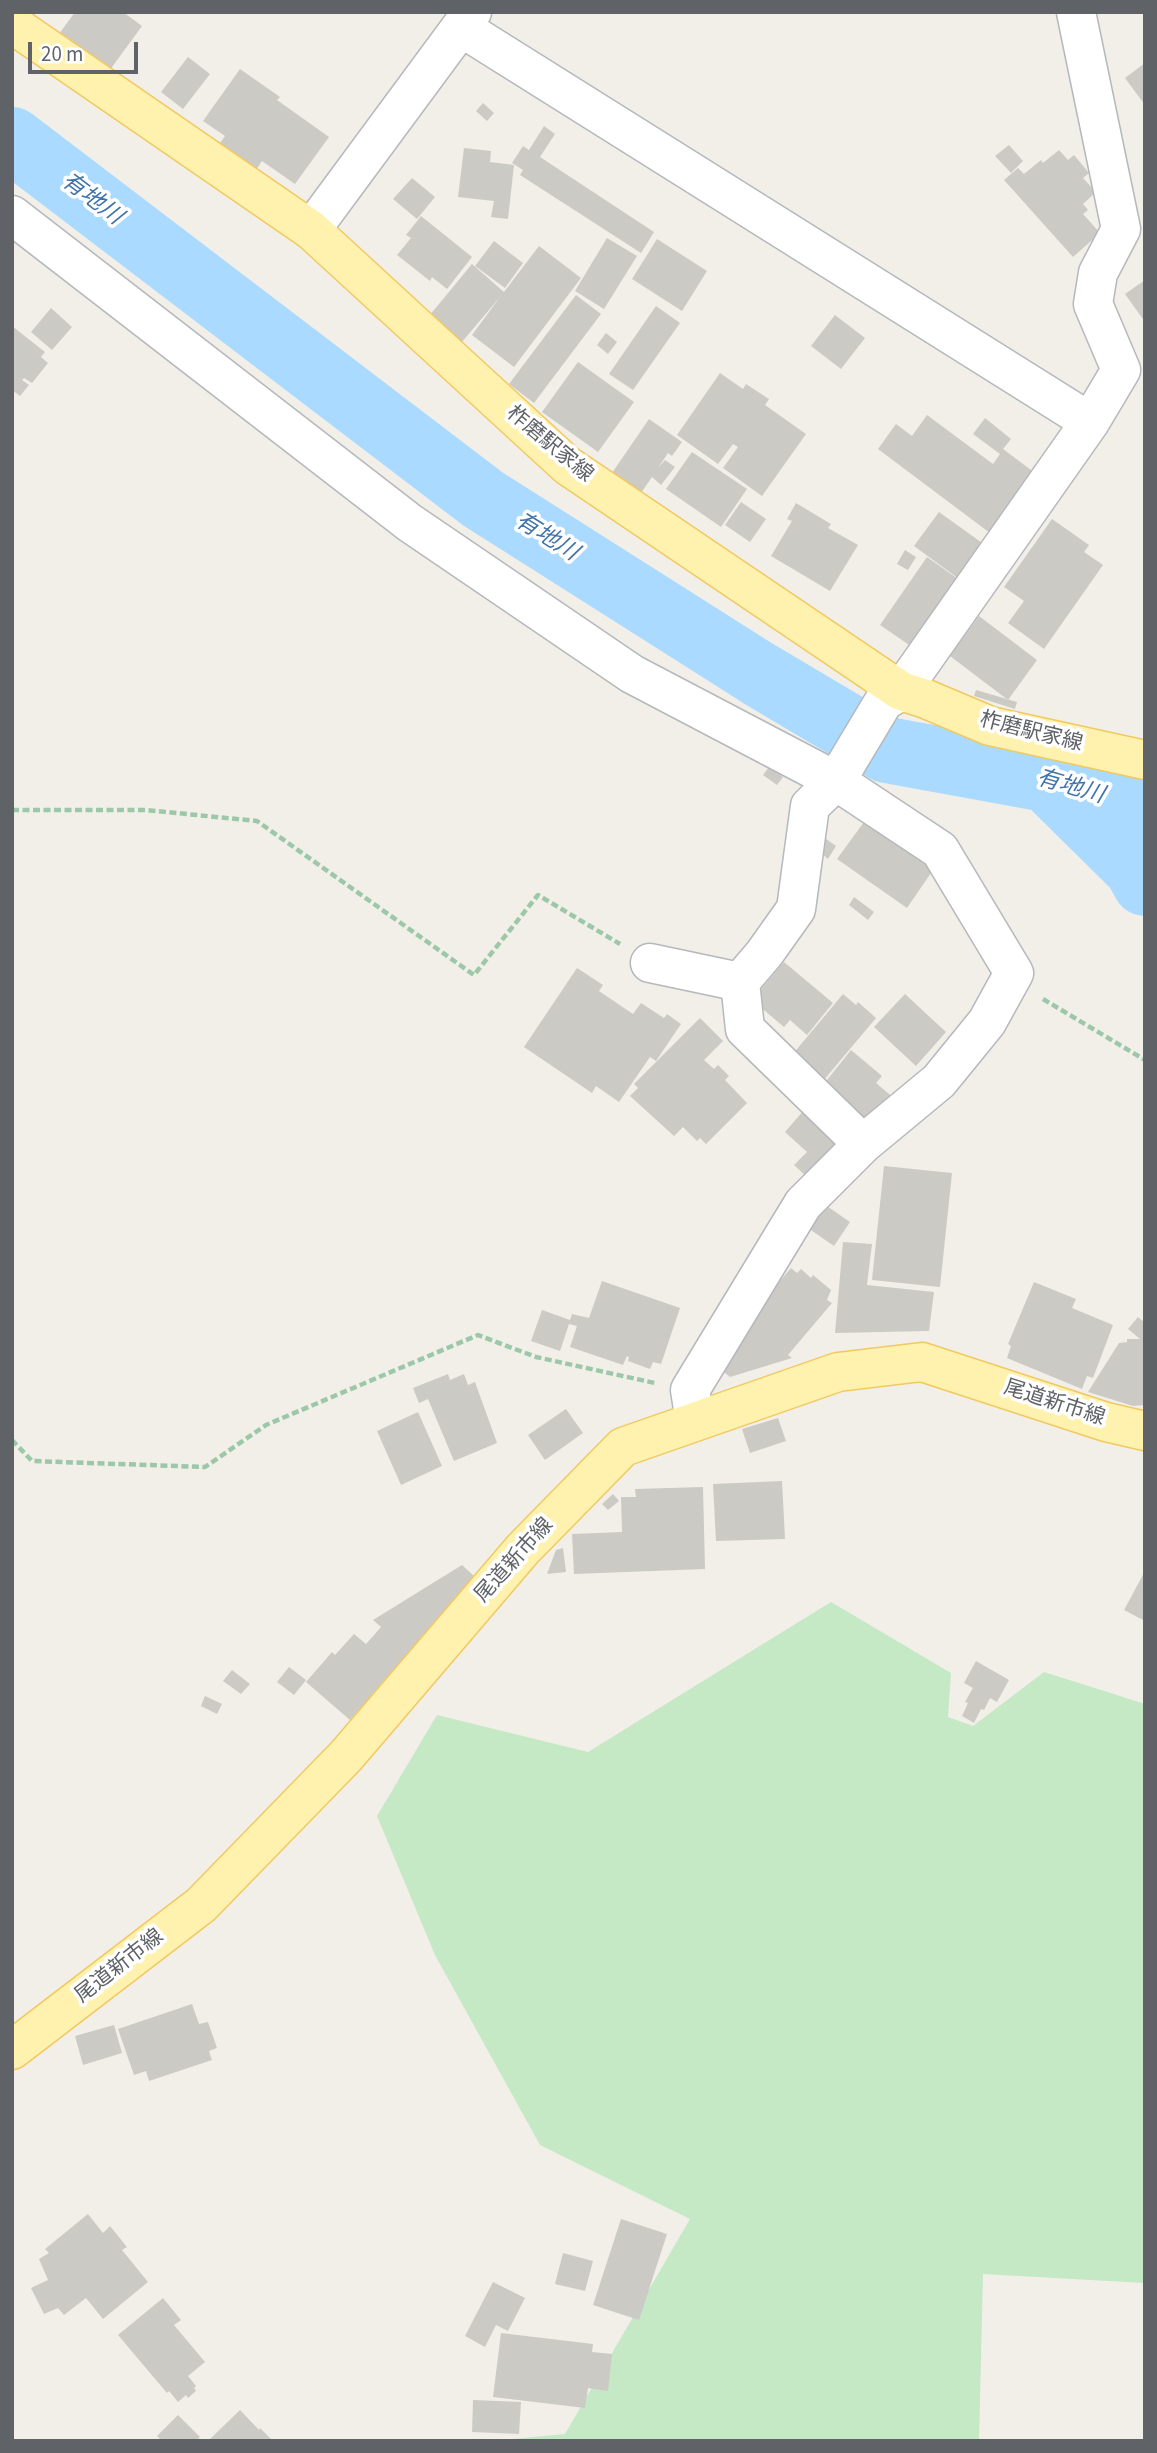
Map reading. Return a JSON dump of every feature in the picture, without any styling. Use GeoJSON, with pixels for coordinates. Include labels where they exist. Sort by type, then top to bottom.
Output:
{"type":"FeatureCollection","features":[{"type":"Feature","properties":{"kind":"main road","name":"柞磨駅家線"},"geometry":{"type":"LineString","coordinates":[[12,24],[311,230],[568,466],[893,696],[926,699],[990,726],[1145,760]]}},
{"type":"Feature","properties":{"kind":"main road","name":"尾道新市線"},"geometry":{"type":"LineString","coordinates":[[12,2050],[201,1905],[345,1756],[523,1549],[624,1447],[693,1405],[838,1372],[922,1362],[1106,1422],[1145,1431]]}},
{"type":"Feature","properties":{"kind":"street"},"geometry":{"type":"LineString","coordinates":[[863,1144],[746,1029],[740,982],[796,909],[810,806],[836,782],[893,696],[1090,422],[1121,370],[1093,304],[1098,273],[1121,229],[1076,12]]}},
{"type":"Feature","properties":{"kind":"street"},"geometry":{"type":"LineString","coordinates":[[311,230],[467,20],[1090,422]]}},
{"type":"Feature","properties":{"kind":"street"},"geometry":{"type":"LineString","coordinates":[[12,215],[410,523],[632,674],[836,782],[940,850],[1014,973],[987,1022],[939,1081],[863,1144],[803,1204],[693,1405]]}},
{"type":"Feature","properties":{"kind":"street"},"geometry":{"type":"LineString","coordinates":[[650,963],[740,982]]}},
{"type":"Feature","properties":{"kind":"path"},"geometry":{"type":"LineString","coordinates":[[12,810],[146,810],[257,821],[474,975],[538,895],[650,963]]}},
{"type":"Feature","properties":{"kind":"path"},"geometry":{"type":"LineString","coordinates":[[1014,973],[1034,994],[1145,1060]]}},
{"type":"Feature","properties":{"kind":"path"},"geometry":{"type":"LineString","coordinates":[[12,1440],[32,1461],[205,1466],[266,1425],[478,1335],[536,1357],[693,1405]]}},
{"type":"Feature","properties":{"kind":"green space"},"geometry":{"type":"Polygon","coordinates":[[[831,1602],[951,1673],[948,1717],[973,1726],[1044,1672],[1145,1704],[1145,2283],[983,2274],[979,2441],[491,2441],[565,2434],[690,2219],[540,2145],[435,1955],[377,1816],[437,1715],[588,1752],[831,1602]]]}},
{"type":"Feature","properties":{"kind":"building"},"geometry":{"type":"Polygon","coordinates":[[[75,12],[123,12],[142,26],[104,78],[54,41],[75,12]]]}},
{"type":"Feature","properties":{"kind":"building"},"geometry":{"type":"Polygon","coordinates":[[[188,57],[210,74],[183,109],[161,92],[188,57]]]}},
{"type":"Feature","properties":{"kind":"building"},"geometry":{"type":"Polygon","coordinates":[[[1145,63],[1145,105],[1125,78],[1145,63]]]}},
{"type":"Feature","properties":{"kind":"building"},"geometry":{"type":"Polygon","coordinates":[[[240,69],[280,97],[277,100],[329,137],[295,184],[262,161],[252,176],[215,150],[225,136],[203,121],[240,69]]]}},
{"type":"Feature","properties":{"kind":"building"},"geometry":{"type":"Polygon","coordinates":[[[483,103],[494,113],[487,121],[476,111],[483,103]]]}},
{"type":"Feature","properties":{"kind":"building"},"geometry":{"type":"Polygon","coordinates":[[[544,126],[555,134],[540,157],[654,232],[641,253],[520,175],[523,170],[512,163],[523,146],[529,150],[544,126]]]}},
{"type":"Feature","properties":{"kind":"building"},"geometry":{"type":"Polygon","coordinates":[[[1009,145],[1023,161],[1011,173],[995,156],[1009,145]]]}},
{"type":"Feature","properties":{"kind":"building"},"geometry":{"type":"Polygon","coordinates":[[[464,148],[491,151],[490,162],[514,165],[508,219],[491,217],[494,201],[458,197],[464,148]]]}},
{"type":"Feature","properties":{"kind":"building"},"geometry":{"type":"Polygon","coordinates":[[[1059,150],[1068,160],[1074,155],[1089,173],[1083,178],[1096,192],[1083,204],[1088,210],[1083,214],[1100,233],[1073,257],[1004,180],[1018,168],[1024,174],[1059,150]]]}},
{"type":"Feature","properties":{"kind":"building"},"geometry":{"type":"Polygon","coordinates":[[[412,178],[435,197],[417,219],[393,199],[412,178]]]}},
{"type":"Feature","properties":{"kind":"building"},"geometry":{"type":"Polygon","coordinates":[[[421,216],[472,257],[447,289],[432,277],[430,281],[397,255],[411,238],[406,235],[421,216]]]}},
{"type":"Feature","properties":{"kind":"building"},"geometry":{"type":"Polygon","coordinates":[[[607,238],[637,256],[604,309],[575,291],[607,238]]]}},
{"type":"Feature","properties":{"kind":"building"},"geometry":{"type":"Polygon","coordinates":[[[657,239],[707,271],[682,311],[632,279],[657,239]]]}},
{"type":"Feature","properties":{"kind":"building"},"geometry":{"type":"Polygon","coordinates":[[[494,241],[523,263],[505,288],[475,266],[494,241]]]}},
{"type":"Feature","properties":{"kind":"building"},"geometry":{"type":"Polygon","coordinates":[[[539,246],[581,278],[514,367],[472,335],[500,297],[461,343],[429,316],[472,264],[504,292],[539,246]]]}},
{"type":"Feature","properties":{"kind":"building"},"geometry":{"type":"Polygon","coordinates":[[[1145,280],[1145,322],[1125,294],[1145,280]]]}},
{"type":"Feature","properties":{"kind":"building"},"geometry":{"type":"Polygon","coordinates":[[[576,295],[601,314],[534,403],[509,384],[576,295]]]}},
{"type":"Feature","properties":{"kind":"building"},"geometry":{"type":"Polygon","coordinates":[[[656,306],[680,323],[633,390],[609,374],[656,306]]]}},
{"type":"Feature","properties":{"kind":"building"},"geometry":{"type":"Polygon","coordinates":[[[51,308],[72,327],[52,350],[31,332],[51,308]]]}},
{"type":"Feature","properties":{"kind":"building"},"geometry":{"type":"Polygon","coordinates":[[[835,315],[865,338],[841,369],[811,346],[835,315]]]}},
{"type":"Feature","properties":{"kind":"building"},"geometry":{"type":"Polygon","coordinates":[[[12,326],[45,352],[41,357],[48,363],[32,383],[24,378],[22,380],[29,385],[20,396],[12,390],[12,326]]]}},
{"type":"Feature","properties":{"kind":"building"},"geometry":{"type":"Polygon","coordinates":[[[606,333],[617,342],[608,354],[597,345],[606,333]]]}},
{"type":"Feature","properties":{"kind":"building"},"geometry":{"type":"Polygon","coordinates":[[[578,362],[634,402],[598,452],[542,412],[578,362]]]}},
{"type":"Feature","properties":{"kind":"building"},"geometry":{"type":"Polygon","coordinates":[[[720,373],[743,389],[746,384],[769,399],[765,405],[806,434],[762,496],[723,468],[738,447],[733,444],[718,464],[677,435],[720,373]]]}},
{"type":"Feature","properties":{"kind":"building"},"geometry":{"type":"Polygon","coordinates":[[[927,415],[993,464],[1000,454],[973,434],[985,418],[1011,439],[1003,449],[1043,479],[998,539],[878,449],[896,424],[912,436],[927,415]]]}},
{"type":"Feature","properties":{"kind":"building"},"geometry":{"type":"Polygon","coordinates":[[[649,419],[682,442],[672,456],[668,453],[658,468],[665,460],[675,467],[661,485],[652,477],[641,493],[612,473],[649,419]]]}},
{"type":"Feature","properties":{"kind":"building"},"geometry":{"type":"Polygon","coordinates":[[[692,452],[747,489],[721,527],[666,489],[692,452]]]}},
{"type":"Feature","properties":{"kind":"building"},"geometry":{"type":"Polygon","coordinates":[[[741,502],[766,519],[750,542],[725,525],[741,502]]]}},
{"type":"Feature","properties":{"kind":"building"},"geometry":{"type":"Polygon","coordinates":[[[796,503],[831,524],[828,528],[858,545],[830,591],[771,556],[792,521],[787,519],[796,503]]]}},
{"type":"Feature","properties":{"kind":"building"},"geometry":{"type":"Polygon","coordinates":[[[939,512],[985,545],[959,579],[914,546],[939,512]]]}},
{"type":"Feature","properties":{"kind":"building"},"geometry":{"type":"Polygon","coordinates":[[[1052,519],[1089,545],[1084,552],[1103,565],[1044,649],[1008,623],[1024,601],[1004,587],[1052,519]]]}},
{"type":"Feature","properties":{"kind":"building"},"geometry":{"type":"Polygon","coordinates":[[[905,550],[916,557],[908,570],[897,564],[905,550]]]}},
{"type":"Feature","properties":{"kind":"building"},"geometry":{"type":"Polygon","coordinates":[[[927,557],[965,584],[918,651],[880,625],[927,557]]]}},
{"type":"Feature","properties":{"kind":"building"},"geometry":{"type":"Polygon","coordinates":[[[979,616],[1037,660],[1008,700],[950,656],[979,616]]]}},
{"type":"Feature","properties":{"kind":"building"},"geometry":{"type":"Polygon","coordinates":[[[976,690],[1017,702],[1015,709],[974,696],[976,690]]]}},
{"type":"Feature","properties":{"kind":"building"},"geometry":{"type":"Polygon","coordinates":[[[769,767],[783,777],[777,785],[763,775],[769,767]]]}},
{"type":"Feature","properties":{"kind":"building"},"geometry":{"type":"Polygon","coordinates":[[[864,822],[933,870],[907,908],[837,859],[864,822]]]}},
{"type":"Feature","properties":{"kind":"building"},"geometry":{"type":"Polygon","coordinates":[[[819,834],[836,846],[828,859],[820,852],[819,834]]]}},
{"type":"Feature","properties":{"kind":"building"},"geometry":{"type":"Polygon","coordinates":[[[854,897],[874,912],[868,920],[849,905],[854,897]]]}},
{"type":"Feature","properties":{"kind":"building"},"geometry":{"type":"Polygon","coordinates":[[[784,962],[833,1003],[807,1035],[790,1020],[784,1027],[752,1000],[784,962]]]}},
{"type":"Feature","properties":{"kind":"building"},"geometry":{"type":"Polygon","coordinates":[[[577,968],[603,985],[599,991],[633,1014],[641,1003],[664,1018],[667,1014],[681,1024],[656,1061],[650,1057],[619,1102],[596,1086],[592,1093],[524,1047],[577,968]]]}},
{"type":"Feature","properties":{"kind":"building"},"geometry":{"type":"Polygon","coordinates":[[[843,994],[856,1005],[858,1002],[876,1018],[818,1087],[787,1061],[843,994]]]}},
{"type":"Feature","properties":{"kind":"building"},"geometry":{"type":"Polygon","coordinates":[[[905,994],[946,1032],[916,1066],[874,1027],[905,994]]]}},
{"type":"Feature","properties":{"kind":"building"},"geometry":{"type":"Polygon","coordinates":[[[700,1018],[723,1041],[704,1060],[714,1069],[718,1065],[729,1076],[725,1080],[747,1103],[706,1144],[700,1138],[697,1141],[683,1127],[674,1136],[630,1096],[638,1088],[634,1084],[700,1018]]]}},
{"type":"Feature","properties":{"kind":"building"},"geometry":{"type":"Polygon","coordinates":[[[851,1050],[882,1076],[876,1083],[896,1100],[872,1130],[819,1090],[851,1050]]]}},
{"type":"Feature","properties":{"kind":"building"},"geometry":{"type":"Polygon","coordinates":[[[810,1103],[843,1142],[819,1170],[810,1163],[818,1170],[809,1179],[794,1165],[807,1152],[785,1132],[810,1103]]]}},
{"type":"Feature","properties":{"kind":"building"},"geometry":{"type":"Polygon","coordinates":[[[884,1166],[952,1173],[940,1287],[872,1280],[884,1166]]]}},
{"type":"Feature","properties":{"kind":"building"},"geometry":{"type":"Polygon","coordinates":[[[821,1202],[850,1222],[834,1246],[805,1226],[821,1202]]]}},
{"type":"Feature","properties":{"kind":"building"},"geometry":{"type":"Polygon","coordinates":[[[843,1242],[872,1244],[867,1285],[934,1292],[929,1331],[835,1333],[843,1242]]]}},
{"type":"Feature","properties":{"kind":"building"},"geometry":{"type":"Polygon","coordinates":[[[791,1268],[797,1273],[801,1269],[811,1278],[813,1275],[831,1290],[827,1300],[832,1303],[788,1355],[792,1358],[730,1377],[717,1366],[739,1329],[791,1268]]]}},
{"type":"Feature","properties":{"kind":"building"},"geometry":{"type":"Polygon","coordinates":[[[602,1281],[680,1308],[661,1364],[653,1362],[650,1369],[628,1361],[627,1356],[623,1365],[570,1347],[577,1326],[569,1324],[560,1351],[531,1341],[542,1310],[570,1320],[572,1314],[589,1318],[602,1281]]]}},
{"type":"Feature","properties":{"kind":"building"},"geometry":{"type":"Polygon","coordinates":[[[1034,1282],[1076,1299],[1072,1308],[1113,1325],[1093,1378],[1087,1376],[1082,1389],[1007,1358],[1011,1346],[1008,1344],[1034,1282]]]}},
{"type":"Feature","properties":{"kind":"building"},"geometry":{"type":"Polygon","coordinates":[[[1138,1317],[1145,1323],[1145,1405],[1133,1406],[1088,1392],[1119,1343],[1127,1342],[1127,1339],[1140,1339],[1128,1329],[1138,1317]]]}},
{"type":"Feature","properties":{"kind":"building"},"geometry":{"type":"Polygon","coordinates":[[[448,1374],[450,1380],[464,1374],[468,1385],[475,1382],[497,1443],[454,1461],[428,1399],[419,1403],[413,1388],[448,1374]]]}},
{"type":"Feature","properties":{"kind":"building"},"geometry":{"type":"Polygon","coordinates":[[[566,1409],[583,1433],[545,1460],[528,1435],[566,1409]]]}},
{"type":"Feature","properties":{"kind":"building"},"geometry":{"type":"Polygon","coordinates":[[[418,1412],[442,1466],[401,1485],[377,1431],[418,1412]]]}},
{"type":"Feature","properties":{"kind":"building"},"geometry":{"type":"Polygon","coordinates":[[[778,1418],[786,1441],[750,1453],[742,1429],[778,1418]]]}},
{"type":"Feature","properties":{"kind":"building"},"geometry":{"type":"Polygon","coordinates":[[[782,1481],[785,1539],[716,1541],[713,1484],[782,1481]]]}},
{"type":"Feature","properties":{"kind":"building"},"geometry":{"type":"Polygon","coordinates":[[[703,1487],[705,1569],[574,1574],[572,1534],[622,1532],[621,1497],[636,1497],[635,1489],[703,1487]]]}},
{"type":"Feature","properties":{"kind":"building"},"geometry":{"type":"Polygon","coordinates":[[[613,1494],[619,1501],[608,1510],[602,1504],[613,1494]]]}},
{"type":"Feature","properties":{"kind":"building"},"geometry":{"type":"Polygon","coordinates":[[[563,1548],[566,1572],[547,1574],[556,1550],[563,1548]]]}},
{"type":"Feature","properties":{"kind":"building"},"geometry":{"type":"Polygon","coordinates":[[[462,1565],[474,1576],[350,1720],[306,1682],[332,1652],[335,1655],[354,1634],[366,1644],[381,1627],[373,1620],[462,1565]]]}},
{"type":"Feature","properties":{"kind":"building"},"geometry":{"type":"Polygon","coordinates":[[[1145,1571],[1145,1621],[1124,1610],[1145,1571]]]}},
{"type":"Feature","properties":{"kind":"building"},"geometry":{"type":"Polygon","coordinates":[[[976,1661],[1009,1680],[997,1702],[990,1698],[974,1723],[962,1716],[968,1703],[965,1702],[973,1688],[964,1683],[976,1661]]]}},
{"type":"Feature","properties":{"kind":"building"},"geometry":{"type":"Polygon","coordinates":[[[289,1667],[306,1680],[294,1695],[277,1682],[289,1667]]]}},
{"type":"Feature","properties":{"kind":"building"},"geometry":{"type":"Polygon","coordinates":[[[232,1670],[250,1684],[241,1694],[223,1681],[232,1670]]]}},
{"type":"Feature","properties":{"kind":"building"},"geometry":{"type":"Polygon","coordinates":[[[205,1696],[222,1704],[217,1714],[201,1706],[205,1696]]]}},
{"type":"Feature","properties":{"kind":"building"},"geometry":{"type":"Polygon","coordinates":[[[192,2004],[199,2024],[208,2022],[217,2048],[209,2051],[212,2060],[149,2081],[146,2071],[134,2075],[118,2029],[192,2004]]]}},
{"type":"Feature","properties":{"kind":"building"},"geometry":{"type":"Polygon","coordinates":[[[114,2025],[122,2053],[83,2065],[75,2036],[114,2025]]]}},
{"type":"Feature","properties":{"kind":"building"},"geometry":{"type":"Polygon","coordinates":[[[88,2214],[103,2233],[110,2226],[127,2247],[122,2250],[148,2282],[103,2319],[86,2298],[64,2315],[58,2308],[44,2314],[31,2288],[48,2280],[39,2259],[49,2253],[45,2249],[88,2214]]]}},
{"type":"Feature","properties":{"kind":"building"},"geometry":{"type":"Polygon","coordinates":[[[621,2219],[667,2234],[639,2320],[593,2305],[621,2219]]]}},
{"type":"Feature","properties":{"kind":"building"},"geometry":{"type":"Polygon","coordinates":[[[563,2253],[593,2261],[585,2291],[555,2284],[563,2253]]]}},
{"type":"Feature","properties":{"kind":"building"},"geometry":{"type":"Polygon","coordinates":[[[493,2282],[525,2298],[508,2331],[496,2325],[485,2347],[465,2336],[493,2282]]]}},
{"type":"Feature","properties":{"kind":"building"},"geometry":{"type":"Polygon","coordinates":[[[163,2298],[181,2320],[174,2325],[205,2362],[188,2376],[196,2386],[196,2391],[178,2402],[169,2391],[167,2393],[118,2335],[163,2298]]]}},
{"type":"Feature","properties":{"kind":"building"},"geometry":{"type":"Polygon","coordinates":[[[501,2333],[593,2344],[592,2352],[612,2354],[608,2391],[588,2388],[585,2408],[493,2397],[501,2333]]]}},
{"type":"Feature","properties":{"kind":"building"},"geometry":{"type":"Polygon","coordinates":[[[473,2400],[521,2402],[519,2434],[472,2432],[473,2400]]]}},
{"type":"Feature","properties":{"kind":"building"},"geometry":{"type":"Polygon","coordinates":[[[240,2410],[259,2430],[260,2428],[273,2441],[208,2441],[240,2410]]]}},
{"type":"Feature","properties":{"kind":"building"},"geometry":{"type":"Polygon","coordinates":[[[178,2415],[200,2437],[196,2441],[162,2441],[157,2436],[178,2415]]]}},
{"type":"Feature","properties":{"kind":"waterway","name":"有地川"},"geometry":{"type":"LineString","coordinates":[[12,140],[483,499],[759,674],[887,750],[1046,779],[1145,810]]}},
{"type":"Feature","properties":{"kind":"waterway"},"geometry":{"type":"LineString","coordinates":[[1055,787],[1137,868],[1145,883]]}}]}
